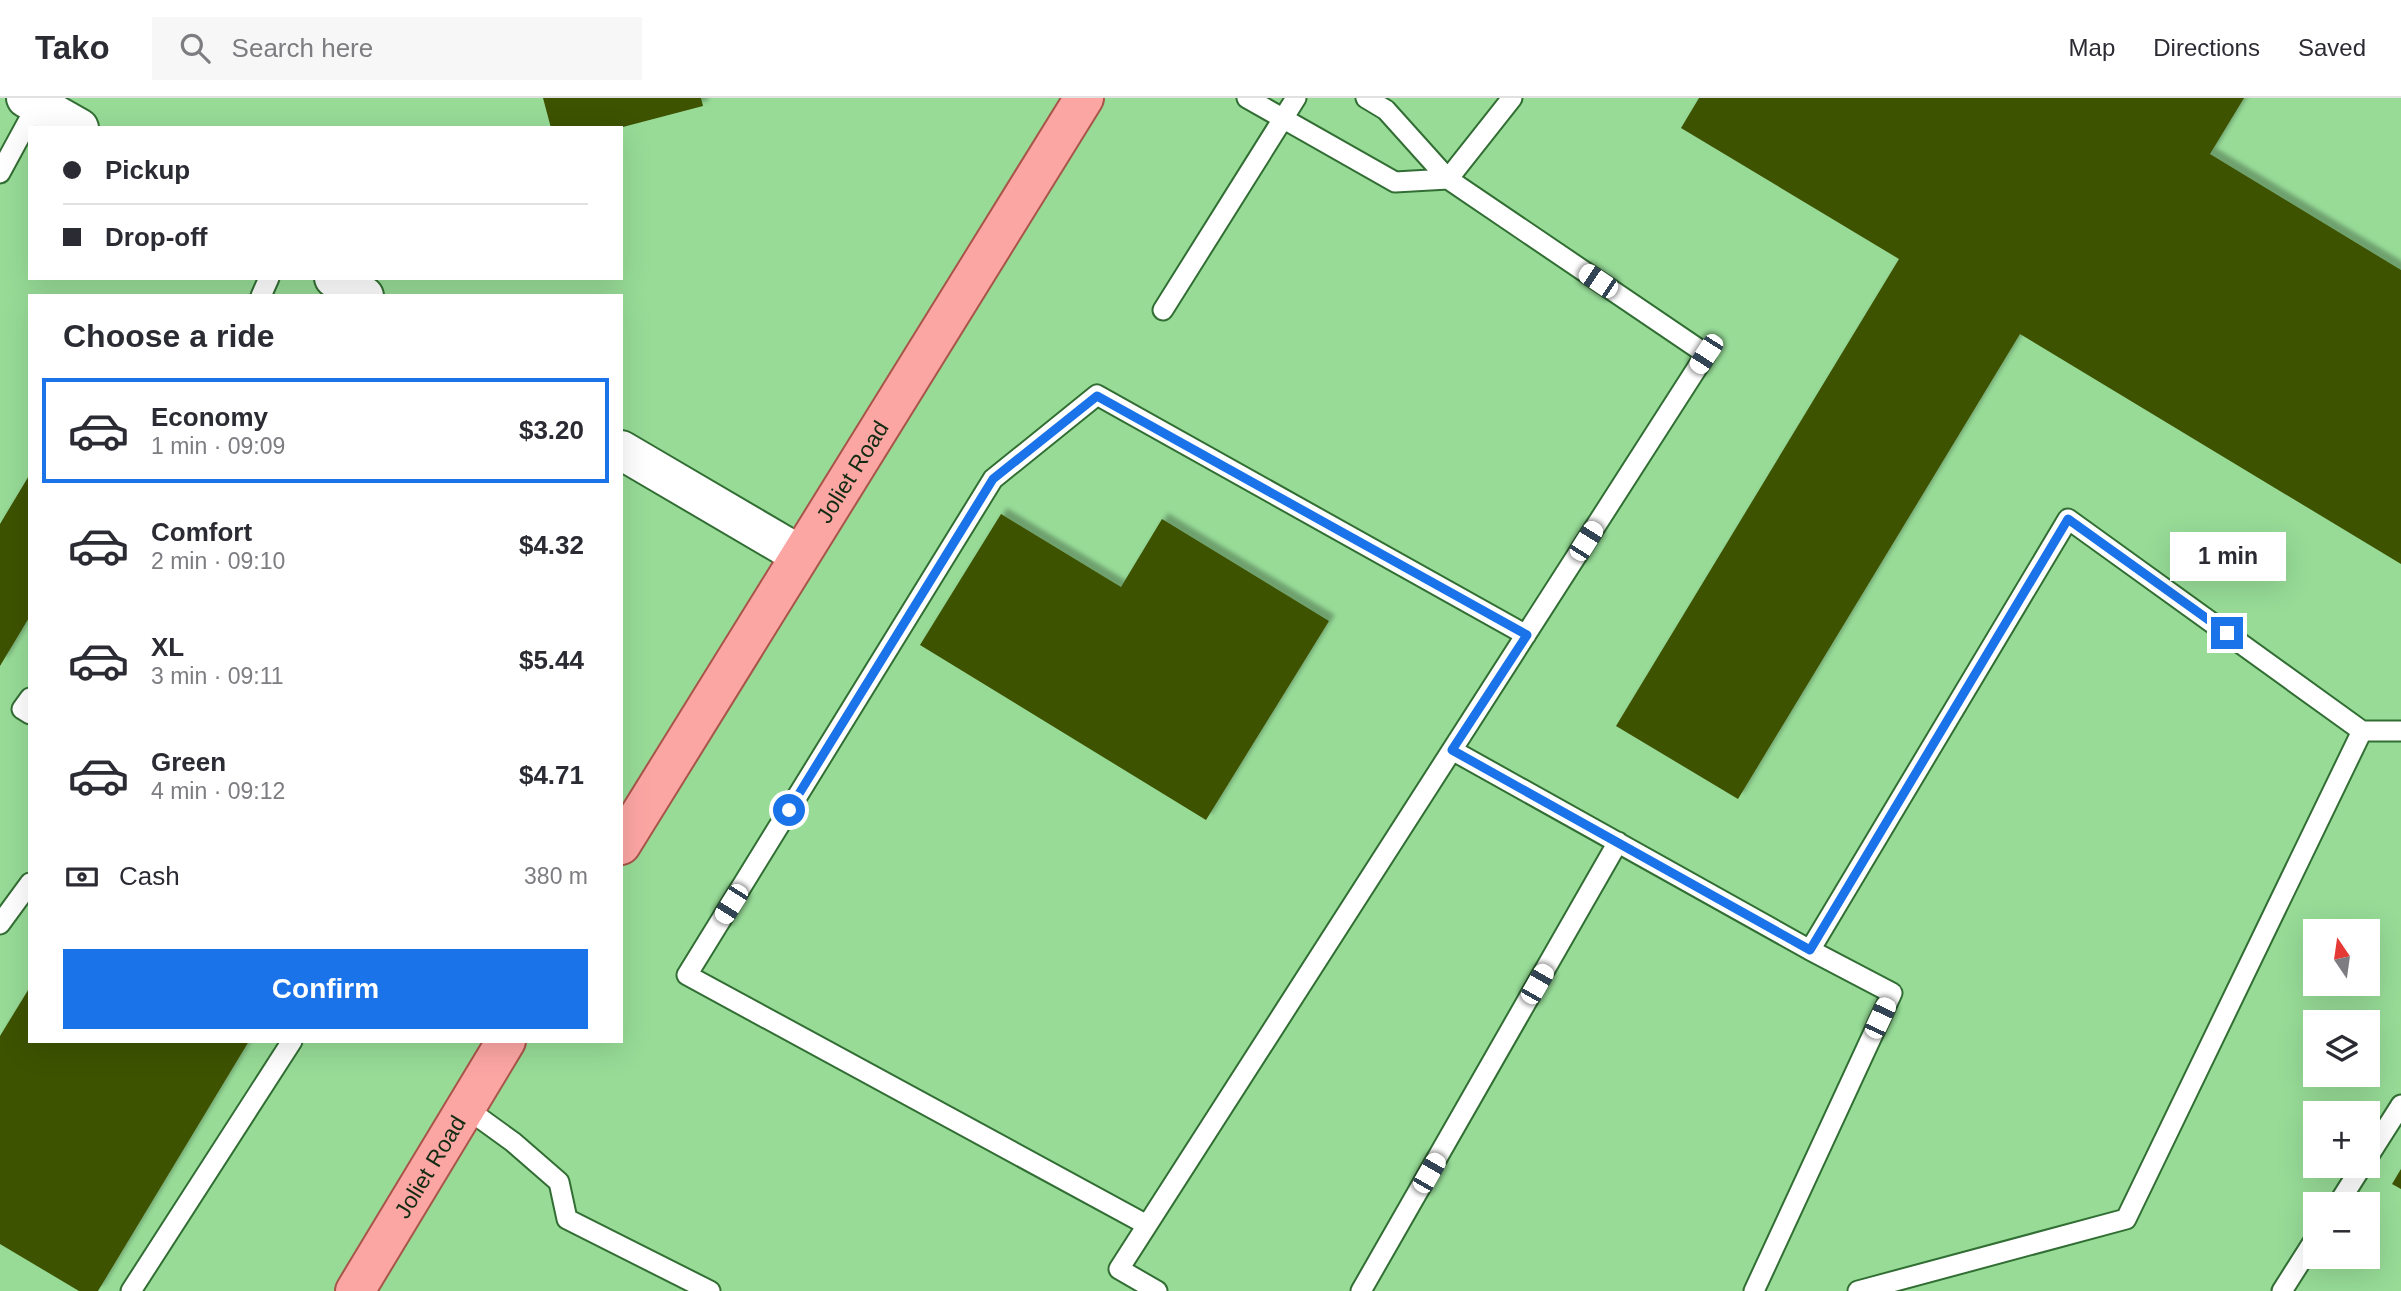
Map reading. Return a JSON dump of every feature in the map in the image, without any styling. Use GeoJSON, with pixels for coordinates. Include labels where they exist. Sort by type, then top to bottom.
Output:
{"type":"FeatureCollection","features":[{"type":"Feature","properties":{"kind":"main road","name":"Joliet Road"},"geometry":{"type":"LineString","coordinates":[[623,842],[1084,98]]}},
{"type":"Feature","properties":{"kind":"main road","name":"Joliet Road"},"geometry":{"type":"LineString","coordinates":[[355,1291],[505,1043]]}},
{"type":"Feature","properties":{"kind":"street"},"geometry":{"type":"LineString","coordinates":[[32,101],[76,126]]}},
{"type":"Feature","properties":{"kind":"street"},"geometry":{"type":"LineString","coordinates":[[337,280],[361,294]]}},
{"type":"Feature","properties":{"kind":"street"},"geometry":{"type":"LineString","coordinates":[[623,455],[800,555]]}},
{"type":"Feature","properties":{"kind":"lane"},"geometry":{"type":"LineString","coordinates":[[1247,98],[1395,182],[1448,179],[1512,98]]}},
{"type":"Feature","properties":{"kind":"lane"},"geometry":{"type":"LineString","coordinates":[[1164,310],[1296,98]]}},
{"type":"Feature","properties":{"kind":"lane"},"geometry":{"type":"LineString","coordinates":[[1157,1291],[1119,1269],[1706,354],[1448,179],[1386,110],[1366,98]]}},
{"type":"Feature","properties":{"kind":"lane"},"geometry":{"type":"LineString","coordinates":[[0,173],[32,101]]}},
{"type":"Feature","properties":{"kind":"lane"},"geometry":{"type":"LineString","coordinates":[[1147,1225],[687,975],[993,479],[1097,396],[1527,635]]}},
{"type":"Feature","properties":{"kind":"lane"},"geometry":{"type":"LineString","coordinates":[[1810,950],[2068,519],[2362,730],[2401,731]]}},
{"type":"Feature","properties":{"kind":"lane"},"geometry":{"type":"LineString","coordinates":[[1858,1291],[2126,1219],[2362,730]]}},
{"type":"Feature","properties":{"kind":"lane"},"geometry":{"type":"LineString","coordinates":[[1452,750],[1892,993],[1754,1291]]}},
{"type":"Feature","properties":{"kind":"lane"},"geometry":{"type":"LineString","coordinates":[[1361,1291],[1618,842]]}},
{"type":"Feature","properties":{"kind":"lane"},"geometry":{"type":"LineString","coordinates":[[0,924],[28,886]]}},
{"type":"Feature","properties":{"kind":"lane"},"geometry":{"type":"LineString","coordinates":[[131,1291],[291,1043]]}},
{"type":"Feature","properties":{"kind":"lane"},"geometry":{"type":"LineString","coordinates":[[2380,1138],[2401,1105]]}},
{"type":"Feature","properties":{"kind":"lane"},"geometry":{"type":"LineString","coordinates":[[467,1108],[513,1142],[559,1182],[567,1219],[710,1291]]}},
{"type":"Feature","properties":{"kind":"lane"},"geometry":{"type":"LineString","coordinates":[[2282,1291],[2303,1258]]}},
{"type":"Feature","properties":{"kind":"shaded area"},"geometry":{"type":"Polygon","coordinates":[[[0,98],[2401,98],[2401,1291],[0,1291],[0,98]]]}},
{"type":"Feature","properties":{"kind":"building"},"geometry":{"type":"Polygon","coordinates":[[[543,98],[701,98],[703,106],[623,127],[550,126],[543,98]]]}},
{"type":"Feature","properties":{"kind":"building"},"geometry":{"type":"Polygon","coordinates":[[[1699,98],[2244,98],[2210,154],[2401,270],[2401,564],[2020,334],[1738,799],[1616,726],[1899,259],[1681,128],[1699,98]]]}},
{"type":"Feature","properties":{"kind":"building"},"geometry":{"type":"Polygon","coordinates":[[[28,477],[28,619],[0,666],[0,524],[28,477]]]}},
{"type":"Feature","properties":{"kind":"building"},"geometry":{"type":"Polygon","coordinates":[[[1001,514],[1121,587],[1162,519],[1329,621],[1206,820],[920,645],[1001,514]]]}},
{"type":"Feature","properties":{"kind":"building"},"geometry":{"type":"Polygon","coordinates":[[[28,990],[28,1043],[248,1043],[98,1291],[79,1291],[0,1244],[0,1036],[28,990]]]}},
{"type":"Feature","properties":{"kind":"building"},"geometry":{"type":"Polygon","coordinates":[[[2401,1169],[2401,1189],[2392,1184],[2401,1169]]]}},
{"type":"Feature","properties":{"kind":"route"},"geometry":{"type":"LineString","coordinates":[[789,810],[993,479],[1097,396],[1527,635],[1452,750],[1810,950],[2068,519],[2227,633]]}}]}
